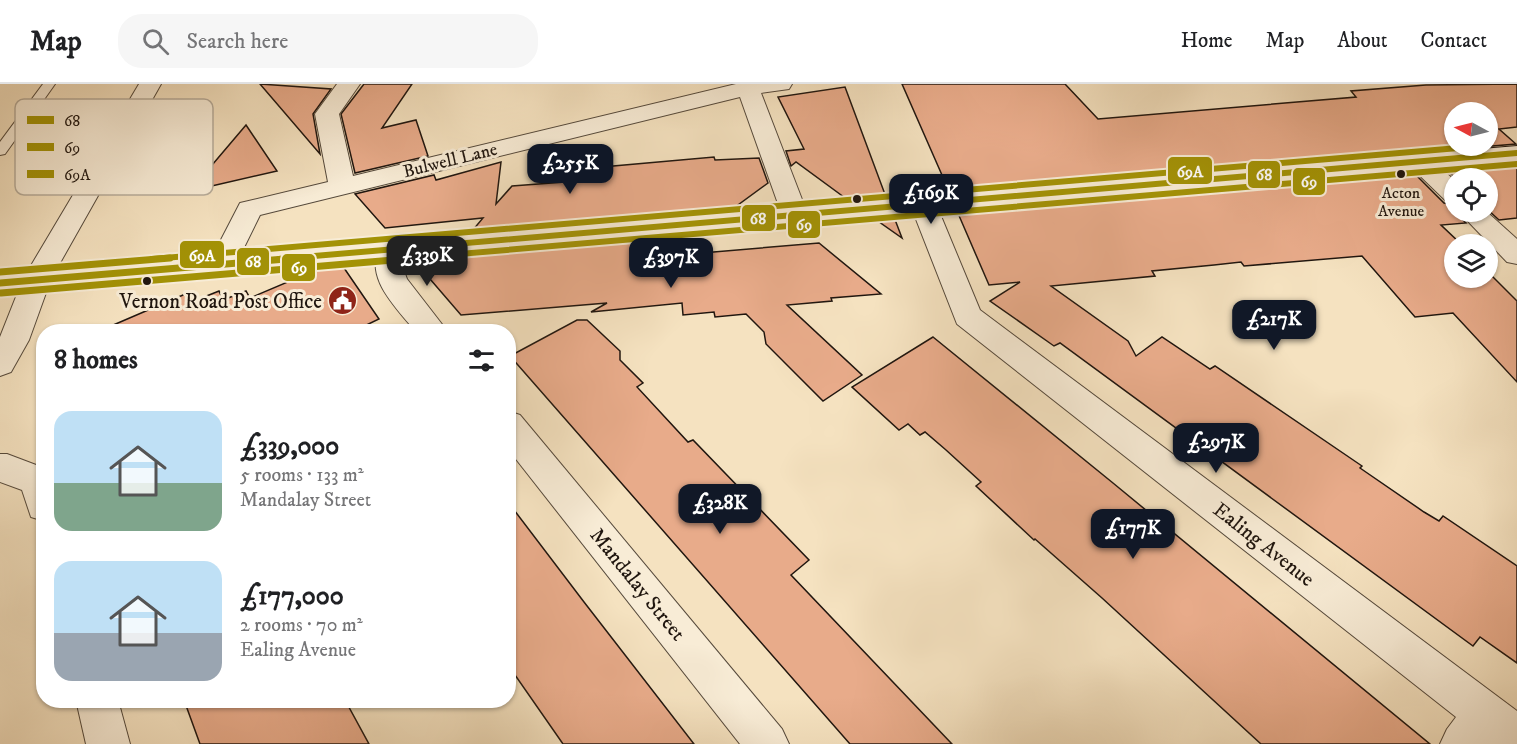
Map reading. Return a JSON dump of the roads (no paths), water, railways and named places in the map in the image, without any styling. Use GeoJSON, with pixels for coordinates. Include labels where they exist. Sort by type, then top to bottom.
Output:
{"type":"FeatureCollection","features":[{"type":"Feature","properties":{"kind":"street"},"geometry":{"type":"LineString","coordinates":[[141,99],[150,84]]}},
{"type":"Feature","properties":{"kind":"street"},"geometry":{"type":"LineString","coordinates":[[342,186],[327,114],[349,84]]}},
{"type":"Feature","properties":{"kind":"street","name":"Bulwell Lane"},"geometry":{"type":"LineString","coordinates":[[223,264],[249,209],[748,88],[781,84]]}},
{"type":"Feature","properties":{"kind":"street"},"geometry":{"type":"LineString","coordinates":[[748,88],[795,214]]}},
{"type":"Feature","properties":{"kind":"street"},"geometry":{"type":"LineString","coordinates":[[0,283],[1517,153]]}},
{"type":"Feature","properties":{"kind":"street"},"geometry":{"type":"LineString","coordinates":[[1419,161],[1444,185]]}},
{"type":"Feature","properties":{"kind":"street"},"geometry":{"type":"LineString","coordinates":[[0,364],[14,340],[37,279],[86,195]]}},
{"type":"Feature","properties":{"kind":"street","name":"Ealing Avenue"},"geometry":{"type":"LineString","coordinates":[[923,204],[968,316],[1488,732]]}},
{"type":"Feature","properties":{"kind":"street"},"geometry":{"type":"LineString","coordinates":[[1482,222],[1517,255]]}},
{"type":"Feature","properties":{"kind":"street"},"geometry":{"type":"LineString","coordinates":[[392,249],[389,268],[393,282],[427,324]]}},
{"type":"Feature","properties":{"kind":"street","name":"Mandalay Street"},"geometry":{"type":"LineString","coordinates":[[516,434],[767,744]]}},
{"type":"Feature","properties":{"kind":"street"},"geometry":{"type":"LineString","coordinates":[[0,468],[8,468],[36,482]]}},
{"type":"Feature","properties":{"kind":"street"},"geometry":{"type":"LineString","coordinates":[[98,708],[108,744]]}},
{"type":"Feature","properties":{"kind":"lane"},"geometry":{"type":"LineString","coordinates":[[37,99],[48,84]]}},
{"type":"Feature","properties":{"kind":"lane"},"geometry":{"type":"LineString","coordinates":[[0,151],[15,130]]}},
{"type":"Feature","properties":{"kind":"place","name":"Acton Avenue"},"geometry":{"type":"Point","coordinates":[1401,174]}},
{"type":"Feature","properties":{"kind":"place","name":"Vernon Road Post Office"},"geometry":{"type":"Point","coordinates":[343,301]}}]}
